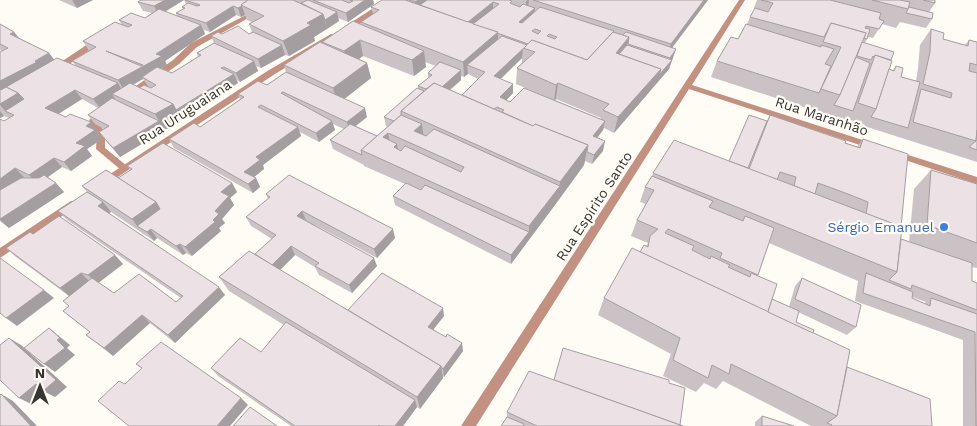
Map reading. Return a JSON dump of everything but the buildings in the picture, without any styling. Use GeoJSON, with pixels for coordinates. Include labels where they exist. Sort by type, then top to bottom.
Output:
{"type":"FeatureCollection","features":[{"type":"Feature","properties":{"kind":"street","name":"Rua Uruguaiana"},"geometry":{"type":"LineString","coordinates":[[93,190],[272,72],[371,14],[390,0]]}},
{"type":"Feature","properties":{"kind":"street","name":"Rua Espírito Santo"},"geometry":{"type":"LineString","coordinates":[[468,426],[742,0]]}},
{"type":"Feature","properties":{"kind":"street"},"geometry":{"type":"LineString","coordinates":[[123,99],[176,62],[194,45],[253,12],[263,10],[254,7]]}},
{"type":"Feature","properties":{"kind":"street"},"geometry":{"type":"LineString","coordinates":[[49,73],[105,37]]}},
{"type":"Feature","properties":{"kind":"street","name":"Rua Maranhão"},"geometry":{"type":"LineString","coordinates":[[688,86],[977,181]]}},
{"type":"Feature","properties":{"kind":"street"},"geometry":{"type":"LineString","coordinates":[[108,110],[93,120],[102,137],[101,149],[124,168]]}},
{"type":"Feature","properties":{"kind":"street"},"geometry":{"type":"LineString","coordinates":[[0,254],[77,200]]}},
{"type":"Feature","properties":{"kind":"place","name":"Sérgio Emanuel"},"geometry":{"type":"Point","coordinates":[944,227]}}]}
